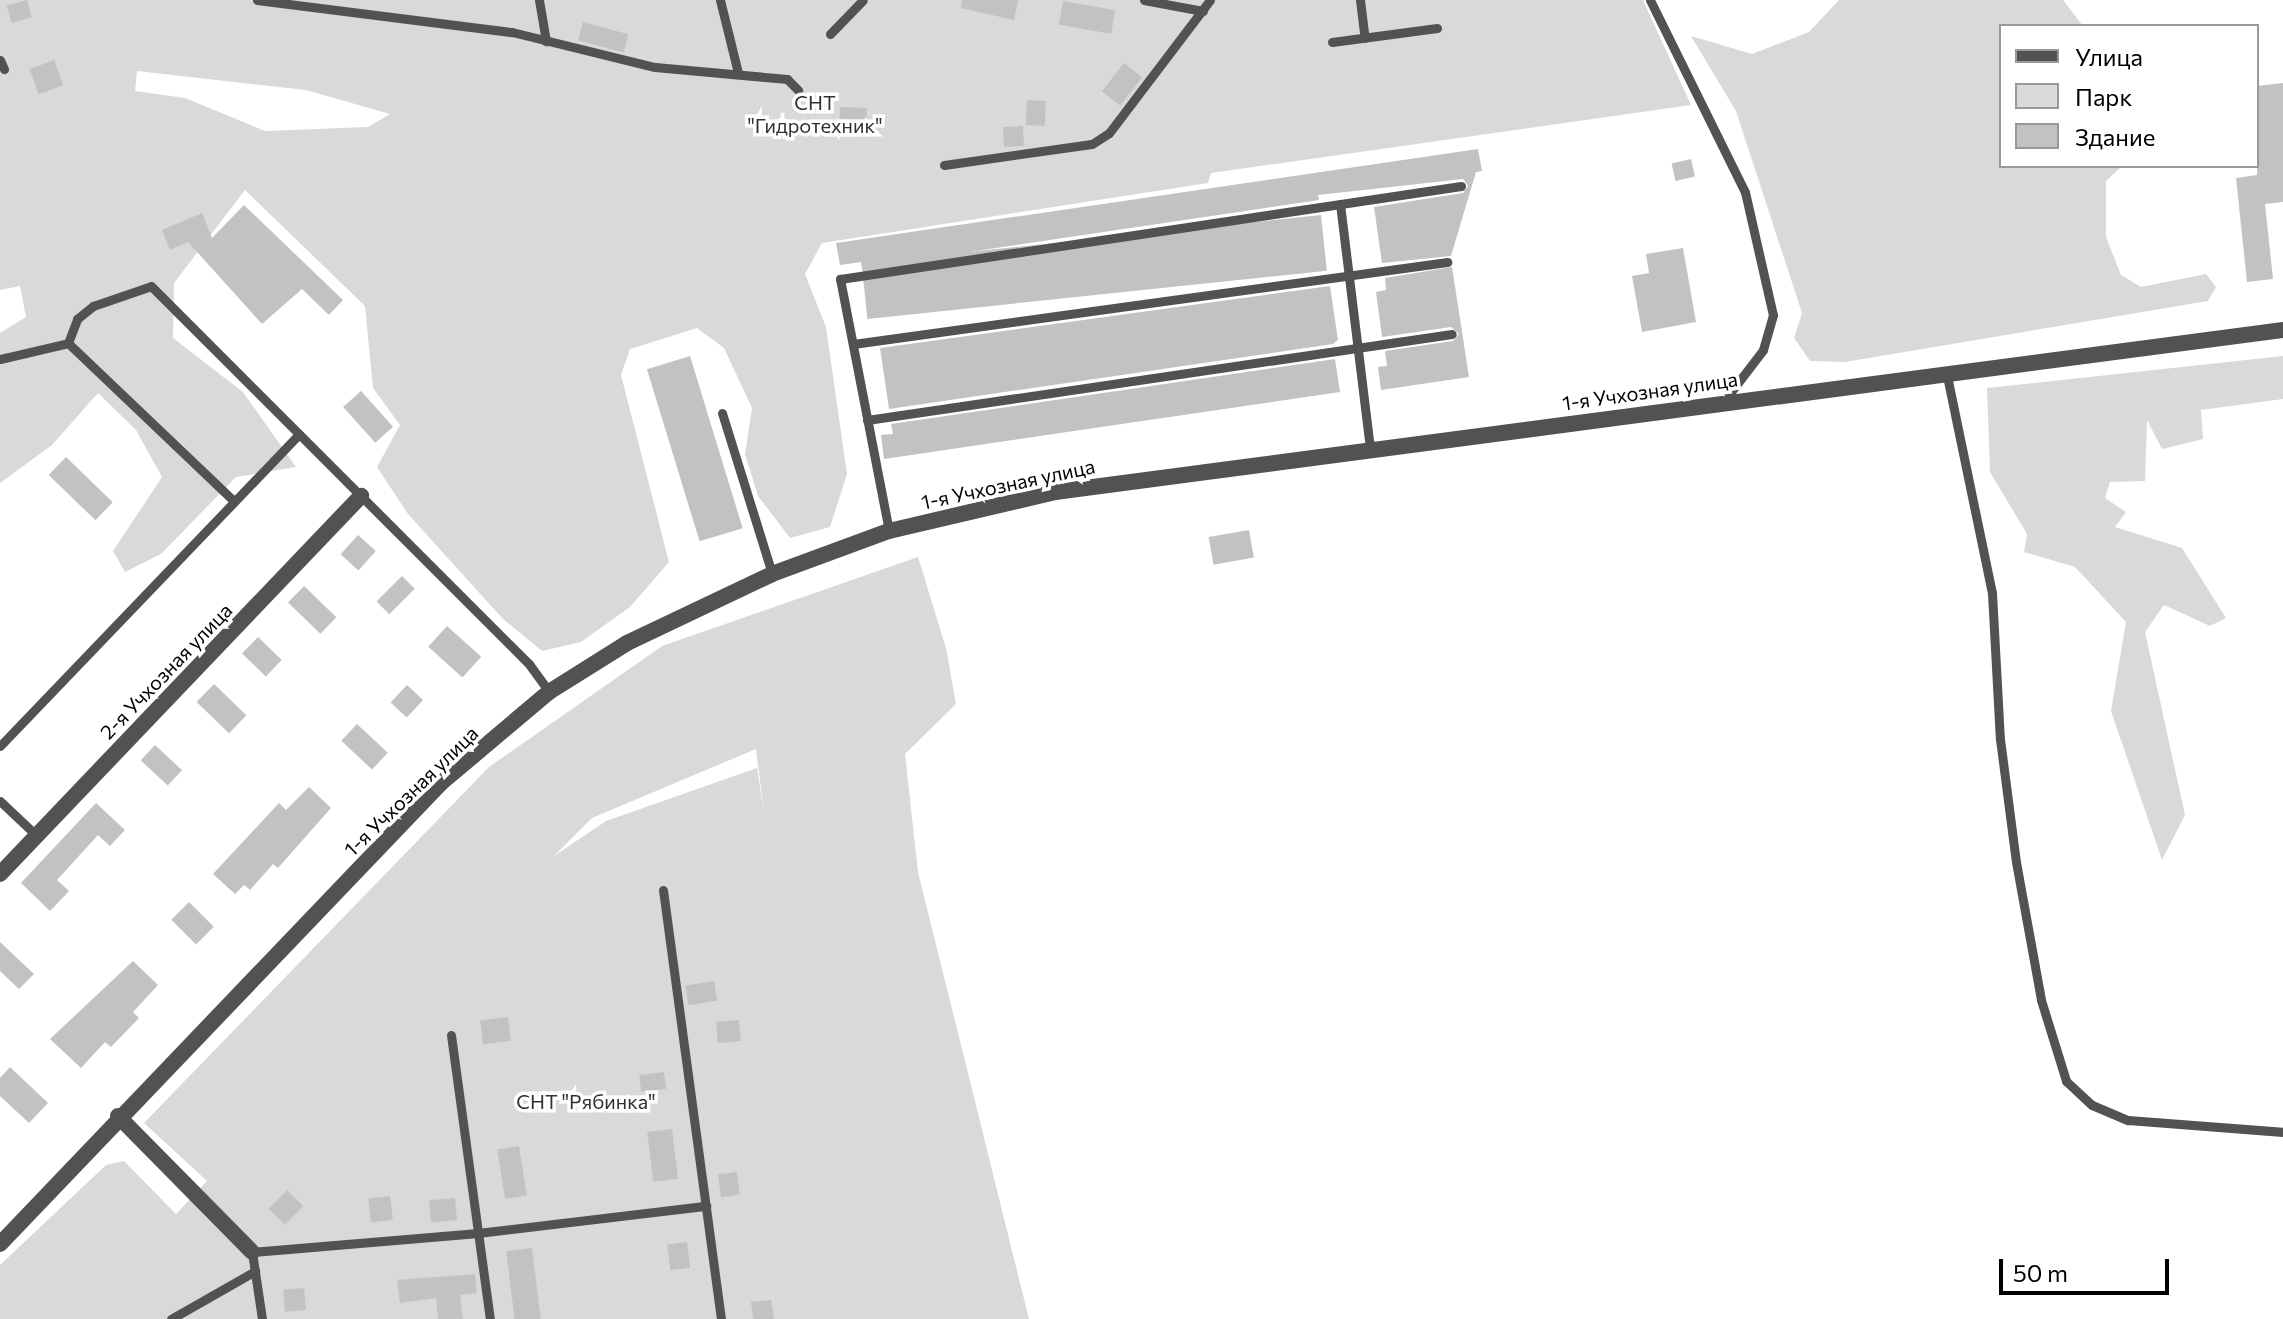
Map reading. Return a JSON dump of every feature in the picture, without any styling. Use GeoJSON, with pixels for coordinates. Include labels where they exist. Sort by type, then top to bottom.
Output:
{"type":"FeatureCollection","features":[{"type":"Feature","properties":{"kind":"street","name":"1-я Учхозная улица"},"geometry":{"type":"LineString","coordinates":[[0,1244],[118,1116],[441,783],[549,692],[687,611],[772,574],[889,531],[1055,492],[1946,371],[2283,330]]}},
{"type":"Feature","properties":{"kind":"street","name":"2-я Учхозная улица"},"geometry":{"type":"LineString","coordinates":[[0,874],[361,496]]}},
{"type":"Feature","properties":{"kind":"street"},"geometry":{"type":"LineString","coordinates":[[118,1116],[252,1252]]}},
{"type":"Feature","properties":{"kind":"lane"},"geometry":{"type":"LineString","coordinates":[[257,0],[389,14],[546,41],[655,67],[709,76],[738,73],[787,79],[798,90]]}},
{"type":"Feature","properties":{"kind":"lane"},"geometry":{"type":"LineString","coordinates":[[539,0],[546,41]]}},
{"type":"Feature","properties":{"kind":"lane"},"geometry":{"type":"LineString","coordinates":[[720,0],[738,73]]}},
{"type":"Feature","properties":{"kind":"lane"},"geometry":{"type":"LineString","coordinates":[[830,34],[863,0]]}},
{"type":"Feature","properties":{"kind":"lane"},"geometry":{"type":"LineString","coordinates":[[1144,0],[1203,11]]}},
{"type":"Feature","properties":{"kind":"lane"},"geometry":{"type":"LineString","coordinates":[[944,165],[1092,144],[1109,133],[1210,0]]}},
{"type":"Feature","properties":{"kind":"lane"},"geometry":{"type":"LineString","coordinates":[[1360,0],[1365,38]]}},
{"type":"Feature","properties":{"kind":"lane"},"geometry":{"type":"LineString","coordinates":[[1650,0],[1745,192],[1773,315],[1763,350],[1724,401]]}},
{"type":"Feature","properties":{"kind":"lane"},"geometry":{"type":"LineString","coordinates":[[1332,42],[1437,28]]}},
{"type":"Feature","properties":{"kind":"lane"},"geometry":{"type":"LineString","coordinates":[[889,531],[840,279],[1461,186]]}},
{"type":"Feature","properties":{"kind":"lane"},"geometry":{"type":"LineString","coordinates":[[1340,204],[1360,348],[1370,450]]}},
{"type":"Feature","properties":{"kind":"lane"},"geometry":{"type":"LineString","coordinates":[[853,344],[1447,262]]}},
{"type":"Feature","properties":{"kind":"lane"},"geometry":{"type":"LineString","coordinates":[[68,343],[77,319],[93,306],[151,286],[529,664],[549,692]]}},
{"type":"Feature","properties":{"kind":"lane"},"geometry":{"type":"LineString","coordinates":[[867,420],[1452,334]]}},
{"type":"Feature","properties":{"kind":"lane"},"geometry":{"type":"LineString","coordinates":[[0,359],[68,343]]}},
{"type":"Feature","properties":{"kind":"lane"},"geometry":{"type":"LineString","coordinates":[[68,343],[234,501]]}},
{"type":"Feature","properties":{"kind":"lane"},"geometry":{"type":"LineString","coordinates":[[1946,371],[1992,593],[2000,739],[2016,862],[2041,1000],[2066,1081],[2092,1105],[2128,1120],[2283,1132]]}},
{"type":"Feature","properties":{"kind":"lane"},"geometry":{"type":"LineString","coordinates":[[722,413],[772,574]]}},
{"type":"Feature","properties":{"kind":"lane"},"geometry":{"type":"LineString","coordinates":[[0,746],[299,434]]}},
{"type":"Feature","properties":{"kind":"lane"},"geometry":{"type":"LineString","coordinates":[[0,801],[37,836]]}},
{"type":"Feature","properties":{"kind":"lane"},"geometry":{"type":"LineString","coordinates":[[663,890],[721,1319]]}},
{"type":"Feature","properties":{"kind":"lane"},"geometry":{"type":"LineString","coordinates":[[451,1035],[490,1319]]}},
{"type":"Feature","properties":{"kind":"lane"},"geometry":{"type":"LineString","coordinates":[[262,1319],[252,1252],[478,1233],[706,1206]]}},
{"type":"Feature","properties":{"kind":"lane"},"geometry":{"type":"LineString","coordinates":[[171,1319],[255,1271]]}},
{"type":"Feature","properties":{"kind":"green space","name":"СНТ \"Гидротехник\""},"geometry":{"type":"Polygon","coordinates":[[[0,0],[1643,0],[1691,105],[1211,173],[1208,183],[822,243],[805,274],[826,327],[847,474],[830,527],[790,538],[758,496],[745,454],[752,408],[724,348],[697,328],[630,349],[621,375],[669,562],[630,607],[581,642],[542,651],[503,619],[408,514],[377,467],[400,425],[373,388],[365,306],[245,190],[174,283],[173,338],[243,392],[296,467],[236,477],[161,554],[125,572],[113,551],[162,477],[136,430],[98,393],[52,445],[0,483],[0,333],[26,317],[20,286],[0,290],[0,0]],[[137,71],[135,91],[185,98],[265,131],[368,127],[390,114],[306,90],[137,71]]]}},
{"type":"Feature","properties":{"kind":"green space"},"geometry":{"type":"Polygon","coordinates":[[[1839,0],[2063,0],[2081,24],[1999,24],[1999,168],[2120,168],[2106,181],[2106,237],[2121,275],[2141,287],[2206,274],[2216,287],[2208,301],[1845,362],[1810,361],[1794,338],[1802,313],[1736,111],[1691,36],[1752,54],[1809,32],[1839,0]]]}},
{"type":"Feature","properties":{"kind":"green space"},"geometry":{"type":"Polygon","coordinates":[[[2283,356],[2283,399],[2201,410],[2203,439],[2162,449],[2147,420],[2145,481],[2110,482],[2105,498],[2126,512],[2115,527],[2182,548],[2226,618],[2210,626],[2164,605],[2145,632],[2185,815],[2162,860],[2111,711],[2126,622],[2075,567],[2024,552],[2027,534],[1990,472],[1987,388],[2283,356]]]}},
{"type":"Feature","properties":{"kind":"green space","name":"СНТ \"Рябинка\""},"geometry":{"type":"Polygon","coordinates":[[[918,557],[946,648],[956,704],[905,754],[918,872],[1029,1319],[0,1319],[0,1265],[106,1165],[124,1161],[176,1214],[207,1181],[144,1123],[489,767],[662,646],[918,557]],[[756,749],[592,818],[554,856],[606,821],[757,768],[764,812],[756,749]]]}},
{"type":"Feature","properties":{"kind":"building"},"geometry":{"type":"Polygon","coordinates":[[[27,0],[32,17],[12,23],[7,6],[27,0]]]}},
{"type":"Feature","properties":{"kind":"building"},"geometry":{"type":"Polygon","coordinates":[[[962,0],[1018,0],[1014,20],[961,8],[962,0]]]}},
{"type":"Feature","properties":{"kind":"building"},"geometry":{"type":"Polygon","coordinates":[[[1063,1],[1115,10],[1111,34],[1059,25],[1063,1]]]}},
{"type":"Feature","properties":{"kind":"building"},"geometry":{"type":"Polygon","coordinates":[[[583,22],[628,34],[623,53],[578,40],[583,22]]]}},
{"type":"Feature","properties":{"kind":"building"},"geometry":{"type":"Polygon","coordinates":[[[54,60],[63,85],[39,94],[30,69],[54,60]]]}},
{"type":"Feature","properties":{"kind":"building"},"geometry":{"type":"Polygon","coordinates":[[[1124,63],[1142,77],[1120,106],[1102,91],[1124,63]]]}},
{"type":"Feature","properties":{"kind":"building"},"geometry":{"type":"Polygon","coordinates":[[[2283,83],[2283,202],[2265,204],[2273,279],[2247,282],[2236,178],[2257,175],[2259,168],[2259,86],[2283,83]]]}},
{"type":"Feature","properties":{"kind":"building"},"geometry":{"type":"Polygon","coordinates":[[[1027,100],[1046,101],[1045,126],[1026,125],[1027,100]]]}},
{"type":"Feature","properties":{"kind":"building"},"geometry":{"type":"Polygon","coordinates":[[[840,107],[867,108],[866,127],[839,126],[840,107]]]}},
{"type":"Feature","properties":{"kind":"building"},"geometry":{"type":"Polygon","coordinates":[[[1023,126],[1024,146],[1004,147],[1003,127],[1023,126]]]}},
{"type":"Feature","properties":{"kind":"building"},"geometry":{"type":"Polygon","coordinates":[[[1478,149],[1482,171],[1476,172],[1451,256],[1382,263],[1374,207],[1463,193],[1468,186],[1463,179],[1318,195],[1319,200],[862,268],[861,262],[840,265],[836,243],[1478,149]]]}},
{"type":"Feature","properties":{"kind":"building"},"geometry":{"type":"Polygon","coordinates":[[[1691,159],[1695,177],[1676,181],[1672,163],[1691,159]]]}},
{"type":"Feature","properties":{"kind":"building"},"geometry":{"type":"Polygon","coordinates":[[[244,205],[343,300],[329,315],[302,289],[262,324],[188,242],[170,250],[162,230],[202,213],[212,238],[244,205]]]}},
{"type":"Feature","properties":{"kind":"building"},"geometry":{"type":"Polygon","coordinates":[[[1321,215],[1327,271],[867,319],[862,263],[1321,215]]]}},
{"type":"Feature","properties":{"kind":"building"},"geometry":{"type":"Polygon","coordinates":[[[1683,248],[1696,322],[1642,332],[1632,276],[1649,273],[1646,254],[1683,248]]]}},
{"type":"Feature","properties":{"kind":"building"},"geometry":{"type":"Polygon","coordinates":[[[1452,267],[1469,377],[1381,390],[1378,367],[1387,366],[1385,351],[1453,341],[1459,334],[1451,327],[1382,337],[1376,292],[1386,290],[1385,278],[1452,267]]]}},
{"type":"Feature","properties":{"kind":"building"},"geometry":{"type":"Polygon","coordinates":[[[1330,286],[1338,340],[1333,344],[889,409],[880,348],[1330,286]]]}},
{"type":"Feature","properties":{"kind":"building"},"geometry":{"type":"Polygon","coordinates":[[[690,356],[743,528],[700,541],[647,369],[690,356]]]}},
{"type":"Feature","properties":{"kind":"building"},"geometry":{"type":"Polygon","coordinates":[[[1335,359],[1340,392],[884,459],[881,435],[893,434],[891,424],[1335,359]]]}},
{"type":"Feature","properties":{"kind":"building"},"geometry":{"type":"Polygon","coordinates":[[[361,391],[393,427],[375,443],[343,407],[361,391]]]}},
{"type":"Feature","properties":{"kind":"building"},"geometry":{"type":"Polygon","coordinates":[[[66,457],[113,502],[95,520],[49,475],[66,457]]]}},
{"type":"Feature","properties":{"kind":"building"},"geometry":{"type":"Polygon","coordinates":[[[1249,530],[1254,558],[1213,565],[1209,537],[1249,530]]]}},
{"type":"Feature","properties":{"kind":"building"},"geometry":{"type":"Polygon","coordinates":[[[358,535],[376,551],[358,570],[341,554],[358,535]]]}},
{"type":"Feature","properties":{"kind":"building"},"geometry":{"type":"Polygon","coordinates":[[[402,576],[415,589],[389,614],[377,601],[402,576]]]}},
{"type":"Feature","properties":{"kind":"building"},"geometry":{"type":"Polygon","coordinates":[[[304,586],[336,617],[320,634],[288,603],[304,586]]]}},
{"type":"Feature","properties":{"kind":"building"},"geometry":{"type":"Polygon","coordinates":[[[447,626],[481,657],[462,678],[428,647],[447,626]]]}},
{"type":"Feature","properties":{"kind":"building"},"geometry":{"type":"Polygon","coordinates":[[[258,637],[282,660],[266,676],[242,654],[258,637]]]}},
{"type":"Feature","properties":{"kind":"building"},"geometry":{"type":"Polygon","coordinates":[[[214,684],[246,715],[229,733],[197,702],[214,684]]]}},
{"type":"Feature","properties":{"kind":"building"},"geometry":{"type":"Polygon","coordinates":[[[407,685],[423,700],[407,718],[391,703],[407,685]]]}},
{"type":"Feature","properties":{"kind":"building"},"geometry":{"type":"Polygon","coordinates":[[[357,724],[388,753],[372,769],[341,741],[357,724]]]}},
{"type":"Feature","properties":{"kind":"building"},"geometry":{"type":"Polygon","coordinates":[[[155,745],[182,770],[168,786],[141,760],[155,745]]]}},
{"type":"Feature","properties":{"kind":"building"},"geometry":{"type":"Polygon","coordinates":[[[309,787],[331,808],[278,868],[273,864],[250,890],[244,885],[235,894],[213,874],[279,803],[286,810],[309,787]]]}},
{"type":"Feature","properties":{"kind":"building"},"geometry":{"type":"Polygon","coordinates":[[[96,803],[125,830],[110,846],[98,835],[57,880],[69,891],[50,911],[21,883],[96,803]]]}},
{"type":"Feature","properties":{"kind":"building"},"geometry":{"type":"Polygon","coordinates":[[[189,902],[214,927],[196,944],[171,920],[189,902]]]}},
{"type":"Feature","properties":{"kind":"building"},"geometry":{"type":"Polygon","coordinates":[[[0,942],[34,974],[19,989],[0,971],[0,942]]]}},
{"type":"Feature","properties":{"kind":"building"},"geometry":{"type":"Polygon","coordinates":[[[133,961],[158,985],[133,1012],[139,1018],[111,1047],[105,1042],[81,1068],[50,1039],[133,961]]]}},
{"type":"Feature","properties":{"kind":"building"},"geometry":{"type":"Polygon","coordinates":[[[714,981],[717,1001],[688,1005],[685,986],[714,981]]]}},
{"type":"Feature","properties":{"kind":"building"},"geometry":{"type":"Polygon","coordinates":[[[508,1017],[511,1041],[483,1044],[480,1020],[508,1017]]]}},
{"type":"Feature","properties":{"kind":"building"},"geometry":{"type":"Polygon","coordinates":[[[739,1020],[741,1041],[718,1043],[716,1022],[739,1020]]]}},
{"type":"Feature","properties":{"kind":"building"},"geometry":{"type":"Polygon","coordinates":[[[10,1067],[48,1103],[29,1123],[0,1096],[0,1078],[10,1067]]]}},
{"type":"Feature","properties":{"kind":"building"},"geometry":{"type":"Polygon","coordinates":[[[664,1072],[666,1089],[641,1092],[639,1075],[664,1072]]]}},
{"type":"Feature","properties":{"kind":"building"},"geometry":{"type":"Polygon","coordinates":[[[672,1129],[678,1179],[653,1182],[647,1132],[672,1129]]]}},
{"type":"Feature","properties":{"kind":"building"},"geometry":{"type":"Polygon","coordinates":[[[519,1146],[527,1195],[505,1199],[497,1149],[519,1146]]]}},
{"type":"Feature","properties":{"kind":"building"},"geometry":{"type":"Polygon","coordinates":[[[737,1172],[740,1195],[721,1197],[718,1174],[737,1172]]]}},
{"type":"Feature","properties":{"kind":"building"},"geometry":{"type":"Polygon","coordinates":[[[287,1190],[303,1206],[285,1225],[269,1208],[287,1190]]]}},
{"type":"Feature","properties":{"kind":"building"},"geometry":{"type":"Polygon","coordinates":[[[390,1196],[393,1220],[371,1223],[368,1199],[390,1196]]]}},
{"type":"Feature","properties":{"kind":"building"},"geometry":{"type":"Polygon","coordinates":[[[455,1198],[457,1220],[431,1222],[429,1200],[455,1198]]]}},
{"type":"Feature","properties":{"kind":"building"},"geometry":{"type":"Polygon","coordinates":[[[687,1242],[690,1268],[670,1270],[667,1244],[687,1242]]]}},
{"type":"Feature","properties":{"kind":"building"},"geometry":{"type":"Polygon","coordinates":[[[532,1248],[541,1319],[515,1319],[506,1251],[532,1248]]]}},
{"type":"Feature","properties":{"kind":"building"},"geometry":{"type":"Polygon","coordinates":[[[475,1274],[477,1293],[460,1295],[463,1319],[438,1319],[436,1298],[400,1303],[397,1280],[475,1274]]]}},
{"type":"Feature","properties":{"kind":"building"},"geometry":{"type":"Polygon","coordinates":[[[304,1288],[306,1310],[285,1312],[283,1290],[304,1288]]]}},
{"type":"Feature","properties":{"kind":"building"},"geometry":{"type":"Polygon","coordinates":[[[771,1300],[774,1319],[753,1319],[751,1302],[771,1300]]]}}]}
